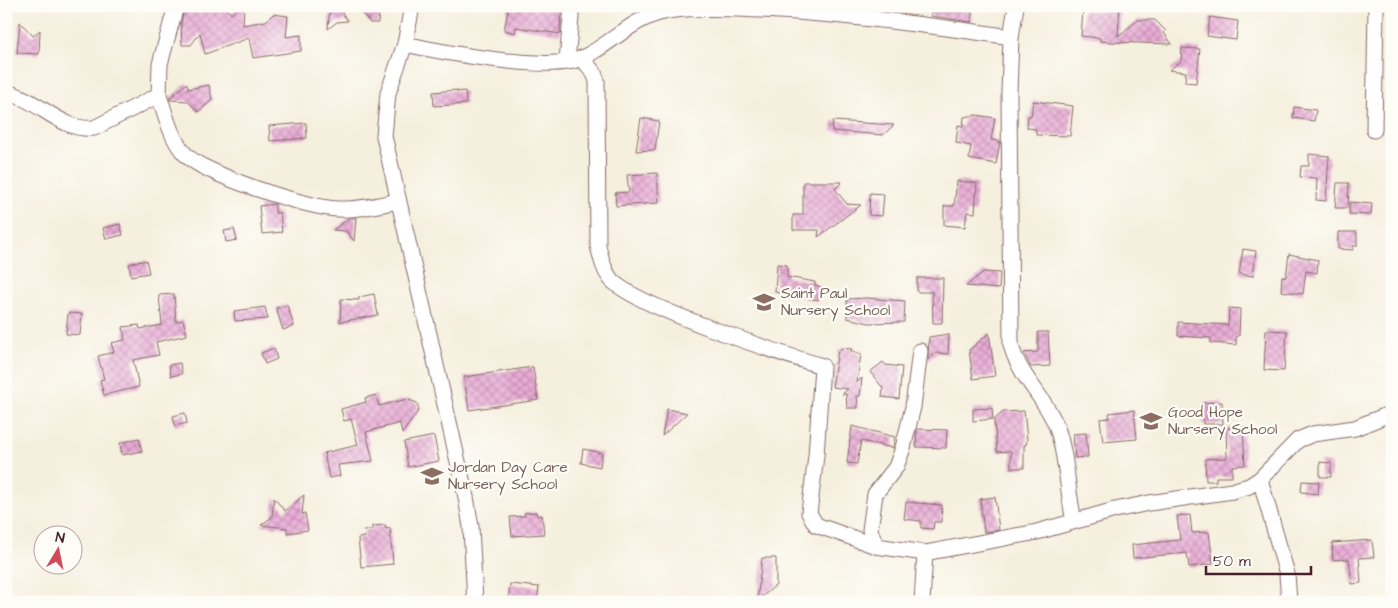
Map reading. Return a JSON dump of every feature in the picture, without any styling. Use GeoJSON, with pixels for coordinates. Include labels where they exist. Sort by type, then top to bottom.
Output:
{"type":"FeatureCollection","features":[{"type":"Feature","properties":{"kind":"street"},"geometry":{"type":"LineString","coordinates":[[176,6],[160,64],[159,95],[180,149],[190,159],[204,169],[313,206],[354,209],[398,201]]}},
{"type":"Feature","properties":{"kind":"street"},"geometry":{"type":"LineString","coordinates":[[412,6],[406,44],[393,77],[385,113],[384,136],[466,497],[471,527],[476,602]]}},
{"type":"Feature","properties":{"kind":"street"},"geometry":{"type":"LineString","coordinates":[[572,6],[574,59]]}},
{"type":"Feature","properties":{"kind":"street"},"geometry":{"type":"LineString","coordinates":[[1016,6],[1011,37],[1011,345],[1019,368],[1055,424],[1061,440],[1067,491],[1074,521]]}},
{"type":"Feature","properties":{"kind":"street"},"geometry":{"type":"LineString","coordinates":[[1374,130],[1376,6]]}},
{"type":"Feature","properties":{"kind":"street"},"geometry":{"type":"LineString","coordinates":[[406,44],[460,55],[520,61],[574,59],[637,21],[658,12],[676,10],[746,10],[813,13],[1011,37]]}},
{"type":"Feature","properties":{"kind":"street"},"geometry":{"type":"LineString","coordinates":[[574,59],[594,73],[597,81],[598,246],[602,263],[610,279],[620,288],[640,299],[760,345],[822,366],[816,456],[809,512],[816,525],[876,546],[925,553],[1038,532],[1074,521],[1150,503],[1216,495],[1249,486],[1260,479],[1298,440],[1313,434],[1355,428],[1375,422],[1392,413]]}},
{"type":"Feature","properties":{"kind":"street"},"geometry":{"type":"LineString","coordinates":[[6,92],[35,102],[66,124],[84,129],[94,128],[159,95]]}},
{"type":"Feature","properties":{"kind":"street"},"geometry":{"type":"LineString","coordinates":[[876,546],[870,530],[875,494],[892,472],[903,448],[913,407],[920,351]]}},
{"type":"Feature","properties":{"kind":"street"},"geometry":{"type":"LineString","coordinates":[[1260,479],[1287,574],[1289,602]]}},
{"type":"Feature","properties":{"kind":"street"},"geometry":{"type":"LineString","coordinates":[[922,602],[925,553]]}},
{"type":"Feature","properties":{"kind":"building"},"geometry":{"type":"Polygon","coordinates":[[[185,6],[226,8],[231,14],[240,6],[244,6],[243,25],[266,21],[273,14],[288,16],[286,37],[301,35],[301,51],[253,58],[249,38],[205,54],[200,33],[191,45],[182,45],[181,23],[185,6]]]}},
{"type":"Feature","properties":{"kind":"building"},"geometry":{"type":"Polygon","coordinates":[[[330,6],[337,6],[348,21],[337,22],[328,29],[330,6]]]}},
{"type":"Feature","properties":{"kind":"building"},"geometry":{"type":"Polygon","coordinates":[[[509,6],[561,6],[560,34],[516,27],[515,33],[504,30],[509,6]]]}},
{"type":"Feature","properties":{"kind":"building"},"geometry":{"type":"Polygon","coordinates":[[[1104,6],[1120,6],[1118,36],[1138,20],[1155,20],[1166,31],[1164,33],[1172,44],[1111,42],[1100,41],[1100,38],[1081,36],[1083,10],[1104,11],[1104,6]]]}},
{"type":"Feature","properties":{"kind":"building"},"geometry":{"type":"Polygon","coordinates":[[[361,12],[379,12],[378,23],[370,23],[361,12]]]}},
{"type":"Feature","properties":{"kind":"building"},"geometry":{"type":"Polygon","coordinates":[[[931,12],[972,12],[971,22],[931,16],[931,12]]]}},
{"type":"Feature","properties":{"kind":"building"},"geometry":{"type":"Polygon","coordinates":[[[1210,17],[1238,21],[1236,40],[1207,36],[1210,17]]]}},
{"type":"Feature","properties":{"kind":"building"},"geometry":{"type":"Polygon","coordinates":[[[20,22],[33,36],[40,30],[39,54],[17,53],[20,22]]]}},
{"type":"Feature","properties":{"kind":"building"},"geometry":{"type":"Polygon","coordinates":[[[1182,48],[1200,49],[1196,83],[1185,82],[1186,72],[1169,70],[1181,61],[1182,48]]]}},
{"type":"Feature","properties":{"kind":"building"},"geometry":{"type":"Polygon","coordinates":[[[187,83],[188,89],[209,85],[212,100],[198,112],[188,101],[170,100],[187,83]]]}},
{"type":"Feature","properties":{"kind":"building"},"geometry":{"type":"Polygon","coordinates":[[[457,90],[457,92],[465,91],[466,104],[434,106],[433,92],[457,90]]]}},
{"type":"Feature","properties":{"kind":"building"},"geometry":{"type":"Polygon","coordinates":[[[1033,101],[1073,106],[1070,136],[1036,135],[1036,129],[1027,128],[1028,116],[1031,116],[1033,101]]]}},
{"type":"Feature","properties":{"kind":"building"},"geometry":{"type":"Polygon","coordinates":[[[1294,107],[1316,110],[1314,121],[1293,118],[1294,107]]]}},
{"type":"Feature","properties":{"kind":"building"},"geometry":{"type":"Polygon","coordinates":[[[976,115],[995,118],[991,140],[1000,141],[996,164],[969,159],[971,146],[956,143],[958,125],[963,126],[964,117],[976,115]]]}},
{"type":"Feature","properties":{"kind":"building"},"geometry":{"type":"Polygon","coordinates":[[[641,118],[659,121],[655,150],[636,151],[641,118]]]}},
{"type":"Feature","properties":{"kind":"building"},"geometry":{"type":"Polygon","coordinates":[[[833,121],[894,125],[883,135],[832,131],[833,121]]]}},
{"type":"Feature","properties":{"kind":"building"},"geometry":{"type":"Polygon","coordinates":[[[306,123],[307,138],[270,141],[269,126],[306,123]]]}},
{"type":"Feature","properties":{"kind":"building"},"geometry":{"type":"Polygon","coordinates":[[[1309,154],[1329,156],[1326,201],[1316,200],[1317,178],[1300,177],[1301,166],[1309,166],[1309,154]]]}},
{"type":"Feature","properties":{"kind":"building"},"geometry":{"type":"Polygon","coordinates":[[[657,173],[659,203],[616,206],[615,193],[629,192],[627,175],[657,173]]]}},
{"type":"Feature","properties":{"kind":"building"},"geometry":{"type":"Polygon","coordinates":[[[957,181],[977,183],[975,213],[967,212],[965,227],[944,225],[944,206],[954,206],[957,181]]]}},
{"type":"Feature","properties":{"kind":"building"},"geometry":{"type":"Polygon","coordinates":[[[803,182],[842,182],[835,189],[847,204],[861,205],[818,237],[819,230],[793,230],[793,215],[803,215],[803,182]]]}},
{"type":"Feature","properties":{"kind":"building"},"geometry":{"type":"Polygon","coordinates":[[[1337,183],[1349,183],[1348,208],[1335,208],[1337,183]]]}},
{"type":"Feature","properties":{"kind":"building"},"geometry":{"type":"Polygon","coordinates":[[[870,193],[884,194],[882,216],[869,215],[870,193]]]}},
{"type":"Feature","properties":{"kind":"building"},"geometry":{"type":"Polygon","coordinates":[[[1350,202],[1372,204],[1371,215],[1349,214],[1350,202]]]}},
{"type":"Feature","properties":{"kind":"building"},"geometry":{"type":"Polygon","coordinates":[[[275,204],[275,213],[280,213],[282,232],[262,234],[259,206],[275,204]]]}},
{"type":"Feature","properties":{"kind":"building"},"geometry":{"type":"Polygon","coordinates":[[[349,218],[356,218],[354,241],[346,231],[333,230],[349,218]]]}},
{"type":"Feature","properties":{"kind":"building"},"geometry":{"type":"Polygon","coordinates":[[[120,224],[123,235],[106,239],[103,228],[120,224]]]}},
{"type":"Feature","properties":{"kind":"building"},"geometry":{"type":"Polygon","coordinates":[[[234,229],[237,240],[226,242],[224,231],[234,229]]]}},
{"type":"Feature","properties":{"kind":"building"},"geometry":{"type":"Polygon","coordinates":[[[1338,232],[1357,232],[1357,246],[1353,246],[1353,250],[1338,249],[1338,232]]]}},
{"type":"Feature","properties":{"kind":"building"},"geometry":{"type":"Polygon","coordinates":[[[1243,249],[1256,251],[1253,276],[1239,274],[1243,249]]]}},
{"type":"Feature","properties":{"kind":"building"},"geometry":{"type":"Polygon","coordinates":[[[1289,254],[1318,260],[1317,273],[1306,271],[1303,294],[1281,291],[1282,276],[1286,277],[1289,254]]]}},
{"type":"Feature","properties":{"kind":"building"},"geometry":{"type":"Polygon","coordinates":[[[146,260],[149,273],[131,276],[129,264],[146,260]]]}},
{"type":"Feature","properties":{"kind":"building"},"geometry":{"type":"Polygon","coordinates":[[[777,264],[787,265],[787,277],[815,282],[815,285],[821,287],[818,300],[775,292],[777,264]]]}},
{"type":"Feature","properties":{"kind":"building"},"geometry":{"type":"Polygon","coordinates":[[[983,272],[1000,273],[999,289],[966,286],[983,272]]]}},
{"type":"Feature","properties":{"kind":"building"},"geometry":{"type":"Polygon","coordinates":[[[917,278],[943,278],[942,323],[933,323],[932,292],[917,292],[917,278]]]}},
{"type":"Feature","properties":{"kind":"building"},"geometry":{"type":"Polygon","coordinates":[[[174,294],[176,322],[183,320],[187,335],[156,342],[159,355],[133,360],[139,387],[104,395],[100,380],[104,379],[98,356],[114,352],[111,343],[125,340],[123,327],[139,325],[140,329],[162,325],[159,295],[174,294]]]}},
{"type":"Feature","properties":{"kind":"building"},"geometry":{"type":"Polygon","coordinates":[[[374,294],[378,315],[340,322],[341,299],[359,300],[359,297],[374,294]]]}},
{"type":"Feature","properties":{"kind":"building"},"geometry":{"type":"Polygon","coordinates":[[[866,298],[905,301],[904,322],[869,323],[847,318],[847,299],[866,298]]]}},
{"type":"Feature","properties":{"kind":"building"},"geometry":{"type":"Polygon","coordinates":[[[287,305],[294,326],[283,330],[276,308],[287,305]]]}},
{"type":"Feature","properties":{"kind":"building"},"geometry":{"type":"Polygon","coordinates":[[[265,307],[268,319],[235,321],[234,311],[265,307]]]}},
{"type":"Feature","properties":{"kind":"building"},"geometry":{"type":"Polygon","coordinates":[[[1229,308],[1240,309],[1239,336],[1236,336],[1236,345],[1211,343],[1211,338],[1178,336],[1178,322],[1228,325],[1229,308]]]}},
{"type":"Feature","properties":{"kind":"building"},"geometry":{"type":"Polygon","coordinates":[[[68,313],[82,314],[80,335],[66,334],[68,313]]]}},
{"type":"Feature","properties":{"kind":"building"},"geometry":{"type":"Polygon","coordinates":[[[1266,330],[1287,331],[1284,371],[1264,370],[1266,330]]]}},
{"type":"Feature","properties":{"kind":"building"},"geometry":{"type":"Polygon","coordinates":[[[1038,332],[1048,332],[1050,366],[1031,367],[1024,353],[1038,352],[1038,332]]]}},
{"type":"Feature","properties":{"kind":"building"},"geometry":{"type":"Polygon","coordinates":[[[989,333],[995,376],[973,379],[969,350],[989,333]]]}},
{"type":"Feature","properties":{"kind":"building"},"geometry":{"type":"Polygon","coordinates":[[[949,334],[948,354],[936,353],[928,360],[929,337],[949,334]]]}},
{"type":"Feature","properties":{"kind":"building"},"geometry":{"type":"Polygon","coordinates":[[[274,348],[277,359],[265,364],[261,353],[274,348]]]}},
{"type":"Feature","properties":{"kind":"building"},"geometry":{"type":"Polygon","coordinates":[[[841,348],[852,349],[851,352],[861,354],[857,382],[862,378],[860,396],[857,396],[858,408],[847,408],[846,394],[842,394],[848,389],[832,387],[838,350],[840,351],[841,348]]]}},
{"type":"Feature","properties":{"kind":"building"},"geometry":{"type":"Polygon","coordinates":[[[883,362],[886,365],[902,367],[899,399],[882,397],[883,388],[870,372],[883,362]]]}},
{"type":"Feature","properties":{"kind":"building"},"geometry":{"type":"Polygon","coordinates":[[[180,363],[182,374],[171,376],[169,365],[180,363]]]}},
{"type":"Feature","properties":{"kind":"building"},"geometry":{"type":"Polygon","coordinates":[[[533,367],[538,400],[469,410],[464,377],[533,367]]]}},
{"type":"Feature","properties":{"kind":"building"},"geometry":{"type":"Polygon","coordinates":[[[376,395],[379,406],[407,399],[417,403],[419,410],[402,434],[400,423],[366,432],[373,461],[338,465],[340,476],[329,478],[324,453],[358,445],[351,419],[344,421],[341,409],[366,402],[365,398],[376,395]]]}},
{"type":"Feature","properties":{"kind":"building"},"geometry":{"type":"Polygon","coordinates":[[[1222,402],[1223,424],[1203,424],[1202,403],[1222,402]]]}},
{"type":"Feature","properties":{"kind":"building"},"geometry":{"type":"Polygon","coordinates":[[[992,408],[993,419],[973,421],[973,409],[992,408]]]}},
{"type":"Feature","properties":{"kind":"building"},"geometry":{"type":"Polygon","coordinates":[[[667,409],[687,413],[662,436],[667,409]]]}},
{"type":"Feature","properties":{"kind":"building"},"geometry":{"type":"Polygon","coordinates":[[[1134,410],[1137,439],[1103,442],[1100,419],[1110,418],[1109,413],[1134,410]]]}},
{"type":"Feature","properties":{"kind":"building"},"geometry":{"type":"Polygon","coordinates":[[[1024,411],[1027,440],[1026,445],[1024,445],[1024,468],[1011,468],[1011,451],[997,452],[994,420],[1003,412],[1024,411]]]}},
{"type":"Feature","properties":{"kind":"building"},"geometry":{"type":"Polygon","coordinates":[[[185,413],[187,423],[175,426],[173,416],[185,413]]]}},
{"type":"Feature","properties":{"kind":"building"},"geometry":{"type":"Polygon","coordinates":[[[852,426],[895,437],[893,448],[861,441],[857,464],[847,463],[852,426]]]}},
{"type":"Feature","properties":{"kind":"building"},"geometry":{"type":"Polygon","coordinates":[[[1243,427],[1245,465],[1232,466],[1232,477],[1216,477],[1216,481],[1206,481],[1205,459],[1227,458],[1226,428],[1243,427]]]}},
{"type":"Feature","properties":{"kind":"building"},"geometry":{"type":"Polygon","coordinates":[[[917,429],[947,430],[946,448],[916,447],[917,429]]]}},
{"type":"Feature","properties":{"kind":"building"},"geometry":{"type":"Polygon","coordinates":[[[1086,433],[1088,457],[1075,458],[1073,434],[1086,433]]]}},
{"type":"Feature","properties":{"kind":"building"},"geometry":{"type":"Polygon","coordinates":[[[434,436],[439,461],[408,467],[404,442],[434,436]]]}},
{"type":"Feature","properties":{"kind":"building"},"geometry":{"type":"Polygon","coordinates":[[[139,438],[142,451],[122,455],[120,443],[139,438]]]}},
{"type":"Feature","properties":{"kind":"building"},"geometry":{"type":"Polygon","coordinates":[[[583,449],[602,453],[600,467],[581,463],[583,449]]]}},
{"type":"Feature","properties":{"kind":"building"},"geometry":{"type":"Polygon","coordinates":[[[1320,462],[1331,463],[1331,477],[1320,477],[1320,462]]]}},
{"type":"Feature","properties":{"kind":"building"},"geometry":{"type":"Polygon","coordinates":[[[1302,481],[1319,482],[1318,494],[1301,492],[1302,481]]]}},
{"type":"Feature","properties":{"kind":"building"},"geometry":{"type":"Polygon","coordinates":[[[304,495],[302,514],[305,513],[308,530],[287,533],[287,528],[261,525],[272,517],[274,498],[285,511],[304,495]]]}},
{"type":"Feature","properties":{"kind":"building"},"geometry":{"type":"Polygon","coordinates":[[[995,497],[999,530],[984,532],[980,499],[995,497]]]}},
{"type":"Feature","properties":{"kind":"building"},"geometry":{"type":"Polygon","coordinates":[[[906,502],[942,505],[941,522],[934,522],[933,529],[921,528],[921,521],[904,519],[906,502]]]}},
{"type":"Feature","properties":{"kind":"building"},"geometry":{"type":"Polygon","coordinates":[[[536,512],[537,516],[542,515],[544,534],[512,536],[510,517],[525,516],[524,513],[536,512]]]}},
{"type":"Feature","properties":{"kind":"building"},"geometry":{"type":"Polygon","coordinates":[[[1190,515],[1192,533],[1209,532],[1213,564],[1189,567],[1187,553],[1133,558],[1132,545],[1180,540],[1177,516],[1190,515]]]}},
{"type":"Feature","properties":{"kind":"building"},"geometry":{"type":"Polygon","coordinates":[[[385,525],[386,529],[390,528],[393,564],[361,567],[358,538],[365,537],[364,530],[372,530],[372,526],[385,525]]]}},
{"type":"Feature","properties":{"kind":"building"},"geometry":{"type":"Polygon","coordinates":[[[1372,540],[1374,557],[1359,558],[1361,583],[1352,584],[1349,559],[1333,560],[1332,543],[1372,540]]]}},
{"type":"Feature","properties":{"kind":"building"},"geometry":{"type":"Polygon","coordinates":[[[762,558],[776,558],[776,585],[757,601],[762,558]]]}},
{"type":"Feature","properties":{"kind":"building"},"geometry":{"type":"Polygon","coordinates":[[[510,584],[539,587],[537,602],[508,602],[510,584]]]}},
{"type":"Feature","properties":{"kind":"place","name":"Saint Paul Nursery School"},"geometry":{"type":"Point","coordinates":[764,302]}},
{"type":"Feature","properties":{"kind":"place","name":"Good Hope Nursery School"},"geometry":{"type":"Point","coordinates":[1151,421]}},
{"type":"Feature","properties":{"kind":"place","name":"Jordan Day Care Nursery School"},"geometry":{"type":"Point","coordinates":[432,476]}}]}
